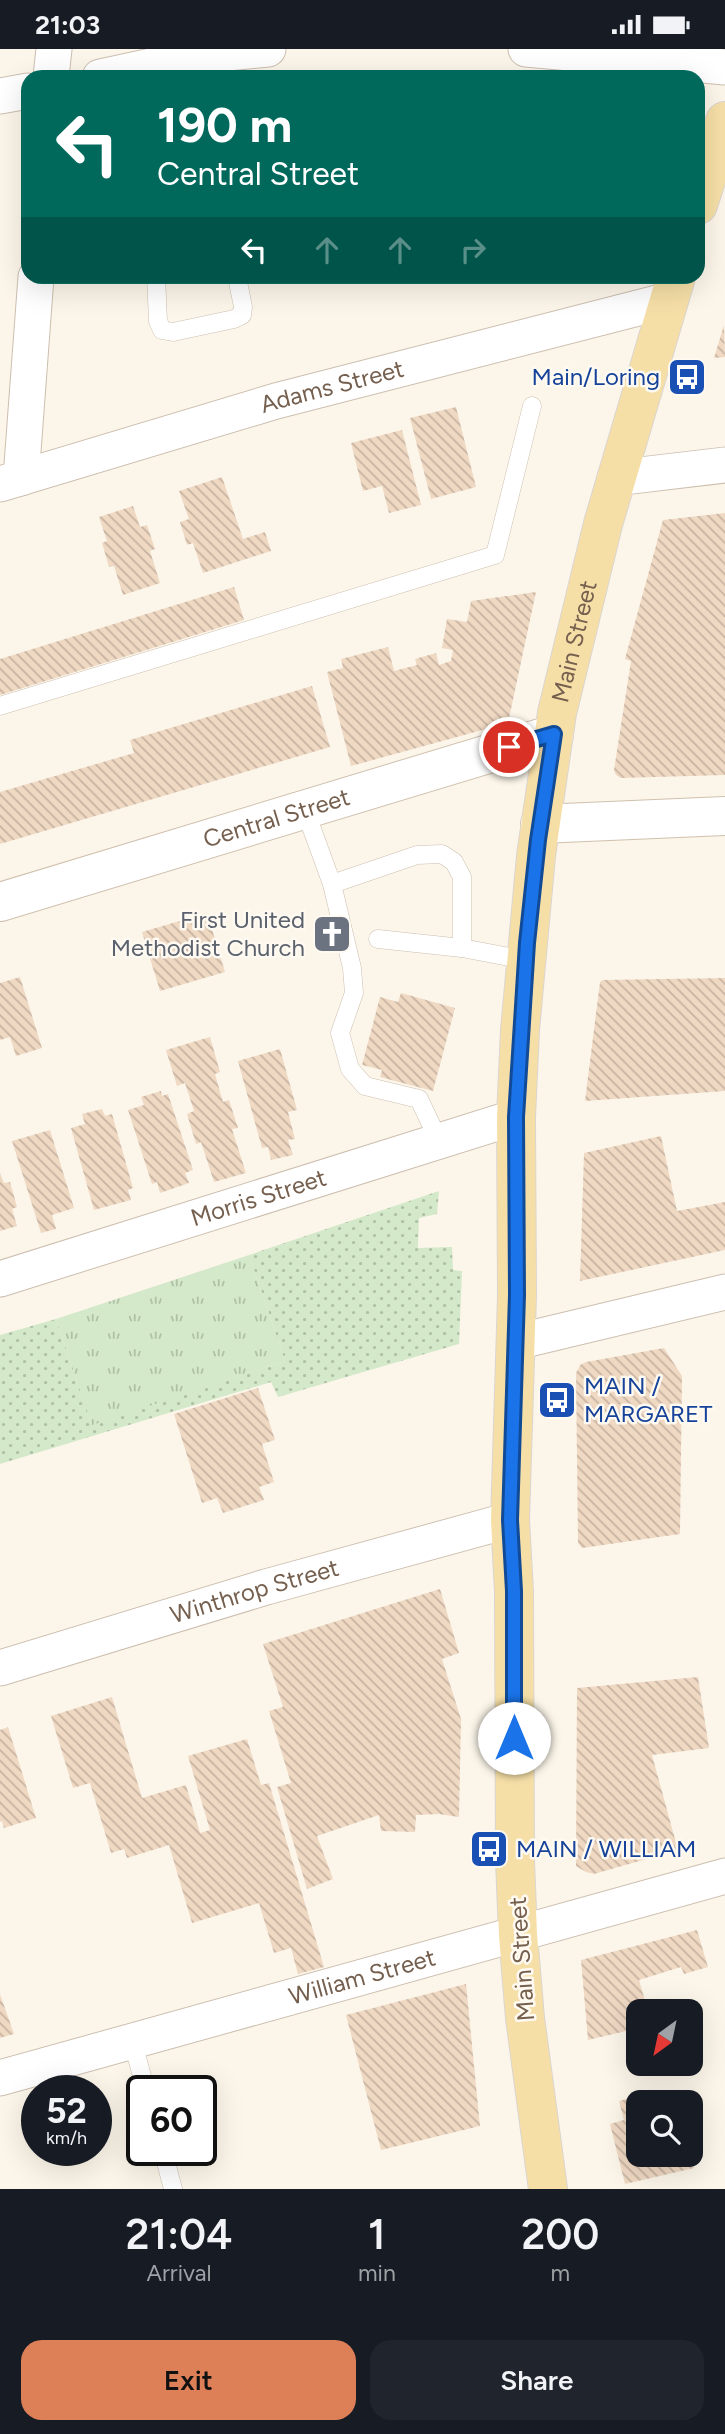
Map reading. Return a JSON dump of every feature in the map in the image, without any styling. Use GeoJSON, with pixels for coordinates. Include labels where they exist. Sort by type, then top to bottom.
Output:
{"type":"FeatureCollection","features":[{"type":"Feature","properties":{"kind":"main road"},"geometry":{"type":"LineString","coordinates":[[705,183],[725,121]]}},
{"type":"Feature","properties":{"kind":"main road","name":"Main Street"},"geometry":{"type":"LineString","coordinates":[[548,2189],[530,2059],[518,1935],[514,1824],[514,1591],[510,1520],[516,1342],[516,1117],[526,960],[540,824],[554,734],[582,606],[615,478],[673,288]]}},
{"type":"Feature","properties":{"kind":"main road","name":"Central Street"},"geometry":{"type":"LineString","coordinates":[[0,902],[554,734]]}},
{"type":"Feature","properties":{"kind":"main road"},"geometry":{"type":"LineString","coordinates":[[540,824],[725,816]]}},
{"type":"Feature","properties":{"kind":"street"},"geometry":{"type":"LineString","coordinates":[[52,70],[54,49]]}},
{"type":"Feature","properties":{"kind":"street"},"geometry":{"type":"LineString","coordinates":[[170,70],[200,67],[268,49]]}},
{"type":"Feature","properties":{"kind":"street"},"geometry":{"type":"LineString","coordinates":[[526,49],[649,55],[725,67]]}},
{"type":"Feature","properties":{"kind":"street"},"geometry":{"type":"LineString","coordinates":[[0,96],[21,92]]}},
{"type":"Feature","properties":{"kind":"street"},"geometry":{"type":"LineString","coordinates":[[11,481],[35,284]]}},
{"type":"Feature","properties":{"kind":"street","name":"Adams Street"},"geometry":{"type":"LineString","coordinates":[[11,481],[276,401],[673,288]]}},
{"type":"Feature","properties":{"kind":"street"},"geometry":{"type":"LineString","coordinates":[[615,478],[725,465]]}},
{"type":"Feature","properties":{"kind":"street","name":"Morris Street"},"geometry":{"type":"LineString","coordinates":[[0,1279],[516,1117]]}},
{"type":"Feature","properties":{"kind":"street"},"geometry":{"type":"LineString","coordinates":[[516,1342],[725,1291]]}},
{"type":"Feature","properties":{"kind":"street","name":"Winthrop Street"},"geometry":{"type":"LineString","coordinates":[[0,1668],[254,1590],[510,1520]]}},
{"type":"Feature","properties":{"kind":"street","name":"William Street"},"geometry":{"type":"LineString","coordinates":[[0,2078],[725,1876]]}},
{"type":"Feature","properties":{"kind":"lane"},"geometry":{"type":"LineString","coordinates":[[156,284],[158,321],[162,330],[173,333],[242,315],[238,284]]}},
{"type":"Feature","properties":{"kind":"lane"},"geometry":{"type":"LineString","coordinates":[[0,706],[495,555],[533,406]]}},
{"type":"Feature","properties":{"kind":"lane"},"geometry":{"type":"LineString","coordinates":[[305,810],[332,884],[352,968],[354,993],[340,1033],[350,1069],[365,1086],[419,1099],[439,1141]]}},
{"type":"Feature","properties":{"kind":"lane"},"geometry":{"type":"LineString","coordinates":[[332,884],[417,855],[442,854],[454,862],[462,877],[462,948]]}},
{"type":"Feature","properties":{"kind":"lane"},"geometry":{"type":"LineString","coordinates":[[378,939],[462,948],[526,960]]}},
{"type":"Feature","properties":{"kind":"lane"},"geometry":{"type":"LineString","coordinates":[[133,2043],[142,2075]]}},
{"type":"Feature","properties":{"kind":"lane"},"geometry":{"type":"LineString","coordinates":[[167,2166],[173,2189]]}},
{"type":"Feature","properties":{"kind":"green space"},"geometry":{"type":"Polygon","coordinates":[[[439,1191],[437,1214],[419,1218],[418,1248],[452,1247],[453,1270],[462,1271],[459,1344],[278,1397],[271,1382],[0,1464],[0,1335],[56,1319],[92,1424],[285,1361],[249,1255],[439,1191]]]}},
{"type":"Feature","properties":{"kind":"green space"},"geometry":{"type":"Polygon","coordinates":[[[249,1255],[285,1361],[92,1425],[56,1319],[249,1255]]]}},
{"type":"Feature","properties":{"kind":"building"},"geometry":{"type":"Polygon","coordinates":[[[724,325],[725,357],[714,358],[724,325]]]}},
{"type":"Feature","properties":{"kind":"building"},"geometry":{"type":"Polygon","coordinates":[[[456,407],[476,487],[431,499],[410,418],[456,407]]]}},
{"type":"Feature","properties":{"kind":"building"},"geometry":{"type":"Polygon","coordinates":[[[402,430],[421,505],[389,513],[382,486],[363,491],[351,443],[402,430]]]}},
{"type":"Feature","properties":{"kind":"building"},"geometry":{"type":"Polygon","coordinates":[[[222,477],[243,539],[265,532],[271,551],[203,573],[193,543],[187,545],[180,522],[189,519],[179,491],[222,477]]]}},
{"type":"Feature","properties":{"kind":"building"},"geometry":{"type":"Polygon","coordinates":[[[133,506],[140,527],[147,525],[155,549],[150,551],[160,583],[123,595],[114,566],[109,567],[102,543],[107,541],[99,517],[133,506]]]}},
{"type":"Feature","properties":{"kind":"building"},"geometry":{"type":"Polygon","coordinates":[[[725,513],[725,775],[621,778],[614,770],[631,661],[625,659],[663,520],[725,513]]]}},
{"type":"Feature","properties":{"kind":"building"},"geometry":{"type":"Polygon","coordinates":[[[234,587],[244,620],[0,695],[0,659],[234,587]]]}},
{"type":"Feature","properties":{"kind":"building"},"geometry":{"type":"Polygon","coordinates":[[[536,592],[508,723],[351,766],[327,672],[343,668],[341,659],[388,647],[394,671],[417,665],[415,659],[436,653],[439,665],[451,661],[453,650],[442,648],[447,619],[467,622],[471,601],[536,592]]]}},
{"type":"Feature","properties":{"kind":"building"},"geometry":{"type":"Polygon","coordinates":[[[312,686],[330,747],[0,844],[0,792],[134,753],[130,740],[312,686]]]}},
{"type":"Feature","properties":{"kind":"building"},"geometry":{"type":"Polygon","coordinates":[[[207,913],[225,972],[160,991],[142,932],[207,913]]]}},
{"type":"Feature","properties":{"kind":"building"},"geometry":{"type":"Polygon","coordinates":[[[20,977],[42,1048],[16,1056],[10,1037],[0,1040],[0,983],[20,977]]]}},
{"type":"Feature","properties":{"kind":"building"},"geometry":{"type":"Polygon","coordinates":[[[725,978],[725,1091],[585,1101],[600,982],[725,978]]]}},
{"type":"Feature","properties":{"kind":"building"},"geometry":{"type":"Polygon","coordinates":[[[401,993],[455,1008],[433,1091],[380,1077],[382,1070],[362,1065],[380,997],[398,1002],[401,993]]]}},
{"type":"Feature","properties":{"kind":"building"},"geometry":{"type":"Polygon","coordinates":[[[210,1037],[220,1072],[215,1074],[223,1102],[229,1100],[238,1128],[232,1129],[246,1173],[214,1182],[201,1142],[196,1144],[187,1114],[194,1111],[185,1083],[177,1086],[166,1050],[210,1037]]]}},
{"type":"Feature","properties":{"kind":"building"},"geometry":{"type":"Polygon","coordinates":[[[280,1049],[297,1110],[288,1112],[295,1139],[288,1140],[293,1155],[271,1160],[268,1147],[262,1148],[238,1061],[280,1049]]]}},
{"type":"Feature","properties":{"kind":"building"},"geometry":{"type":"Polygon","coordinates":[[[161,1091],[162,1096],[168,1094],[193,1170],[185,1173],[189,1183],[160,1193],[157,1182],[152,1184],[128,1110],[144,1105],[141,1097],[161,1091]]]}},
{"type":"Feature","properties":{"kind":"building"},"geometry":{"type":"Polygon","coordinates":[[[102,1109],[105,1116],[112,1114],[133,1188],[128,1190],[131,1200],[94,1210],[71,1128],[85,1124],[82,1114],[102,1109]]]}},
{"type":"Feature","properties":{"kind":"building"},"geometry":{"type":"Polygon","coordinates":[[[50,1130],[74,1208],[52,1215],[56,1229],[41,1233],[12,1141],[50,1130]]]}},
{"type":"Feature","properties":{"kind":"building"},"geometry":{"type":"Polygon","coordinates":[[[661,1136],[677,1211],[725,1202],[725,1250],[580,1281],[584,1153],[661,1136]]]}},
{"type":"Feature","properties":{"kind":"building"},"geometry":{"type":"Polygon","coordinates":[[[0,1173],[4,1183],[10,1182],[17,1207],[12,1209],[17,1226],[0,1231],[0,1173]]]}},
{"type":"Feature","properties":{"kind":"building"},"geometry":{"type":"Polygon","coordinates":[[[664,1348],[682,1376],[680,1534],[582,1548],[578,1543],[576,1373],[580,1365],[586,1362],[664,1348]]]}},
{"type":"Feature","properties":{"kind":"building"},"geometry":{"type":"Polygon","coordinates":[[[258,1388],[275,1440],[262,1444],[274,1482],[259,1487],[264,1500],[223,1513],[217,1498],[202,1503],[174,1414],[258,1388]]]}},
{"type":"Feature","properties":{"kind":"building"},"geometry":{"type":"Polygon","coordinates":[[[440,1589],[459,1653],[442,1659],[461,1719],[459,1817],[416,1815],[415,1832],[381,1831],[379,1815],[317,1836],[333,1879],[307,1889],[277,1787],[291,1783],[269,1711],[283,1707],[263,1644],[440,1589]]]}},
{"type":"Feature","properties":{"kind":"building"},"geometry":{"type":"Polygon","coordinates":[[[698,1677],[709,1748],[652,1755],[678,1850],[594,1874],[576,1866],[577,1688],[698,1677]]]}},
{"type":"Feature","properties":{"kind":"building"},"geometry":{"type":"Polygon","coordinates":[[[112,1697],[142,1798],[186,1785],[200,1833],[210,1830],[188,1756],[247,1739],[261,1785],[269,1783],[324,1967],[298,1974],[291,1948],[274,1953],[259,1903],[192,1923],[169,1845],[127,1858],[124,1849],[111,1853],[90,1783],[73,1788],[51,1716],[112,1697]]]}},
{"type":"Feature","properties":{"kind":"building"},"geometry":{"type":"Polygon","coordinates":[[[8,1727],[36,1818],[4,1828],[2,1821],[0,1822],[0,1730],[8,1727]]]}},
{"type":"Feature","properties":{"kind":"building"},"geometry":{"type":"Polygon","coordinates":[[[697,1930],[708,1967],[684,1974],[681,1967],[639,1980],[645,1999],[626,1999],[626,2031],[588,2040],[581,1960],[697,1930]]]}},
{"type":"Feature","properties":{"kind":"building"},"geometry":{"type":"Polygon","coordinates":[[[466,1984],[480,2126],[381,2150],[346,2015],[466,1984]]]}},
{"type":"Feature","properties":{"kind":"building"},"geometry":{"type":"Polygon","coordinates":[[[0,1994],[14,2034],[0,2038],[0,1994]]]}},
{"type":"Feature","properties":{"kind":"building"},"geometry":{"type":"Polygon","coordinates":[[[626,2099],[626,2167],[694,2168],[625,2184],[610,2124],[624,2120],[619,2101],[626,2099]]]}},
{"type":"Feature","properties":{"kind":"place","name":"Main/Loring"},"geometry":{"type":"Point","coordinates":[687,377]}},
{"type":"Feature","properties":{"kind":"place","name":"First United Methodist Church"},"geometry":{"type":"Point","coordinates":[332,934]}},
{"type":"Feature","properties":{"kind":"place","name":"MAIN / MARGARET"},"geometry":{"type":"Point","coordinates":[557,1400]}},
{"type":"Feature","properties":{"kind":"place","name":"MAIN / WILLIAM"},"geometry":{"type":"Point","coordinates":[489,1849]}},
{"type":"Feature","properties":{"kind":"route"},"geometry":{"type":"LineString","coordinates":[[509,747],[554,734],[538,840],[527,943],[516,1117],[517,1295],[510,1520],[514,1591],[514,1738]]}}]}
